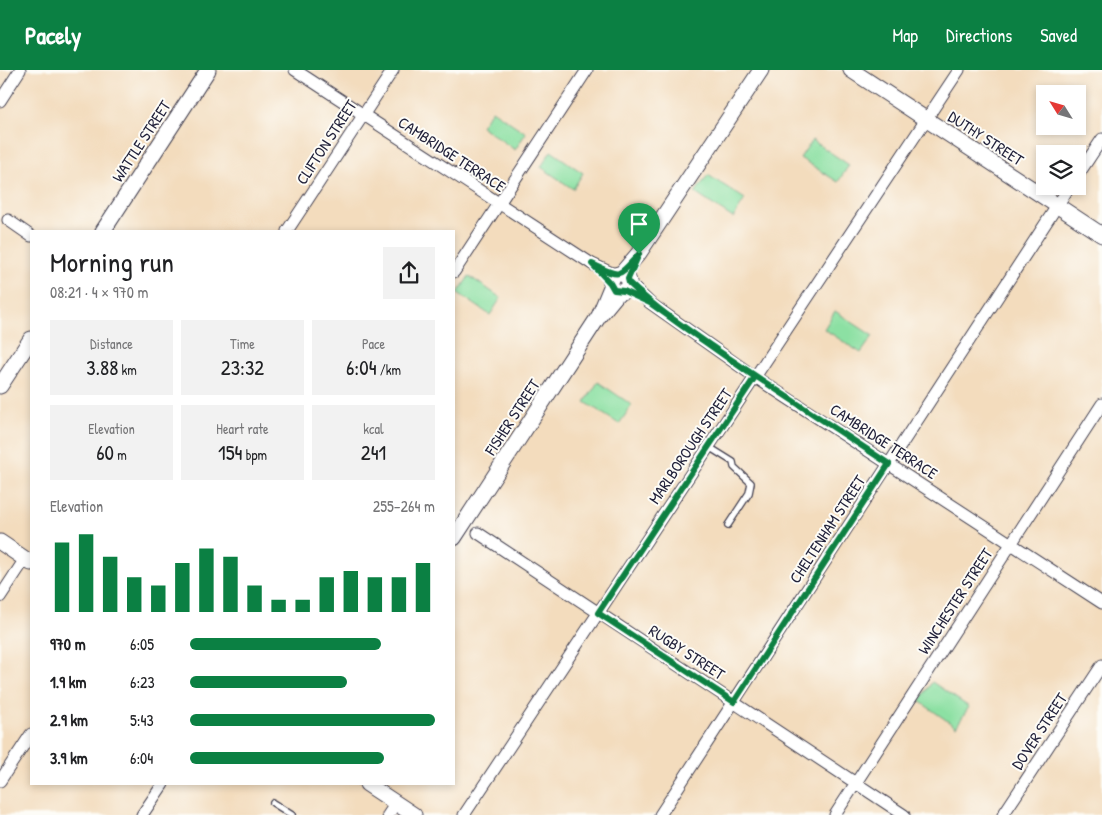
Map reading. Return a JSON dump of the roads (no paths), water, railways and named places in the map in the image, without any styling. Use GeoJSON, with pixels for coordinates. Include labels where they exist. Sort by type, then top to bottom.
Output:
{"type":"FeatureCollection","features":[{"type":"Feature","properties":{"kind":"street"},"geometry":{"type":"LineString","coordinates":[[0,101],[20,70]]}},
{"type":"Feature","properties":{"kind":"street","name":"WATTLE STREET"},"geometry":{"type":"LineString","coordinates":[[104,230],[208,70]]}},
{"type":"Feature","properties":{"kind":"street","name":"CAMBRIDGE TERRACE"},"geometry":{"type":"LineString","coordinates":[[295,70],[592,264],[755,377],[1102,603]]}},
{"type":"Feature","properties":{"kind":"street","name":"CLIFTON STREET"},"geometry":{"type":"LineString","coordinates":[[288,230],[393,70]]}},
{"type":"Feature","properties":{"kind":"street"},"geometry":{"type":"LineString","coordinates":[[455,270],[587,70]]}},
{"type":"Feature","properties":{"kind":"street","name":"FISHER STREET"},"geometry":{"type":"LineString","coordinates":[[455,534],[459,519],[599,316],[761,70]]}},
{"type":"Feature","properties":{"kind":"street","name":"DUTHY STREET"},"geometry":{"type":"LineString","coordinates":[[852,70],[1102,236]]}},
{"type":"Feature","properties":{"kind":"street","name":"MARLBOROUGH STREET"},"geometry":{"type":"LineString","coordinates":[[464,815],[959,70]]}},
{"type":"Feature","properties":{"kind":"street"},"geometry":{"type":"LineString","coordinates":[[1086,163],[1102,138]]}},
{"type":"Feature","properties":{"kind":"street","name":"CHELTENHAM STREET"},"geometry":{"type":"LineString","coordinates":[[660,815],[1064,195]]}},
{"type":"Feature","properties":{"kind":"street"},"geometry":{"type":"LineString","coordinates":[[8,220],[30,235]]}},
{"type":"Feature","properties":{"kind":"street"},"geometry":{"type":"LineString","coordinates":[[0,386],[30,341]]}},
{"type":"Feature","properties":{"kind":"street","name":"WINCHESTER STREET"},"geometry":{"type":"LineString","coordinates":[[835,815],[1102,404]]}},
{"type":"Feature","properties":{"kind":"street","name":"RUGBY STREET"},"geometry":{"type":"LineString","coordinates":[[478,533],[904,815]]}},
{"type":"Feature","properties":{"kind":"street"},"geometry":{"type":"LineString","coordinates":[[0,542],[28,561],[0,597]]}},
{"type":"Feature","properties":{"kind":"street","name":"DOVER STREET"},"geometry":{"type":"LineString","coordinates":[[1003,815],[1102,665]]}},
{"type":"Feature","properties":{"kind":"street"},"geometry":{"type":"LineString","coordinates":[[0,781],[30,736]]}},
{"type":"Feature","properties":{"kind":"street"},"geometry":{"type":"LineString","coordinates":[[142,815],[162,785]]}},
{"type":"Feature","properties":{"kind":"street"},"geometry":{"type":"LineString","coordinates":[[368,785],[392,809],[414,815]]}},
{"type":"Feature","properties":{"kind":"lane"},"geometry":{"type":"LineString","coordinates":[[709,447],[733,462],[734,467],[751,483],[749,493],[728,525]]}},
{"type":"Feature","properties":{"kind":"lane"},"geometry":{"type":"LineString","coordinates":[[273,803],[292,815]]}}]}
